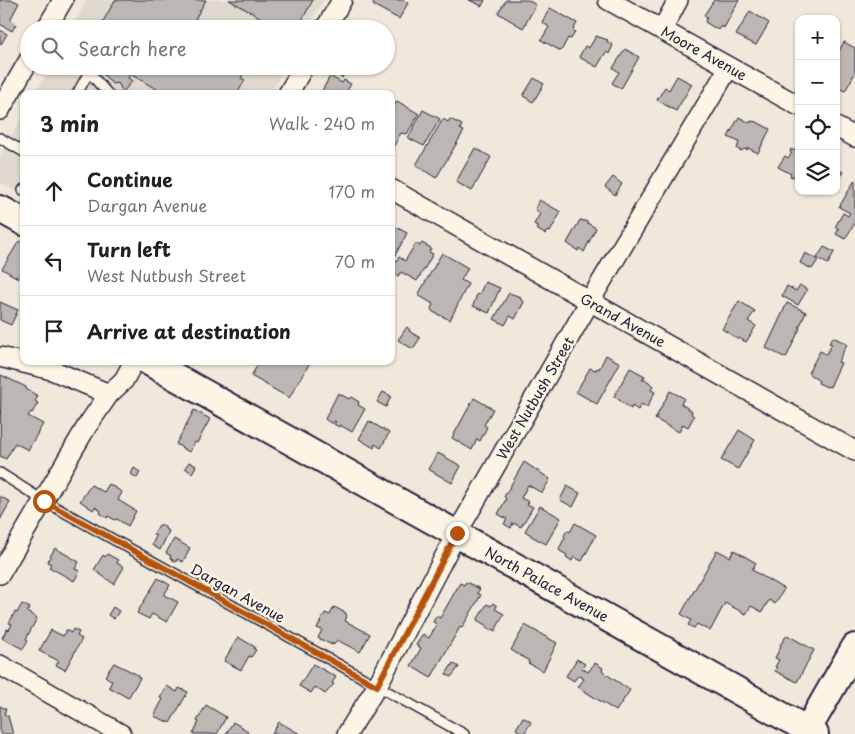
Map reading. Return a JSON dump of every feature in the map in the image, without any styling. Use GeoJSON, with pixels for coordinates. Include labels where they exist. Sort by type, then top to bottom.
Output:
{"type":"FeatureCollection","features":[{"type":"Feature","properties":{"kind":"street"},"geometry":{"type":"LineString","coordinates":[[51,20],[62,0]]}},
{"type":"Feature","properties":{"kind":"street"},"geometry":{"type":"LineString","coordinates":[[330,20],[342,0]]}},
{"type":"Feature","properties":{"kind":"street","name":"Moore Avenue"},"geometry":{"type":"LineString","coordinates":[[608,0],[797,105]]}},
{"type":"Feature","properties":{"kind":"street"},"geometry":{"type":"LineString","coordinates":[[662,30],[678,0]]}},
{"type":"Feature","properties":{"kind":"street","name":"West Nutbush Street"},"geometry":{"type":"LineString","coordinates":[[347,734],[377,686],[457,533],[590,301],[729,67]]}},
{"type":"Feature","properties":{"kind":"street"},"geometry":{"type":"LineString","coordinates":[[0,110],[20,75]]}},
{"type":"Feature","properties":{"kind":"street"},"geometry":{"type":"LineString","coordinates":[[290,90],[299,75]]}},
{"type":"Feature","properties":{"kind":"street"},"geometry":{"type":"LineString","coordinates":[[840,129],[855,137]]}},
{"type":"Feature","properties":{"kind":"street","name":"Grand Avenue"},"geometry":{"type":"LineString","coordinates":[[395,191],[855,451]]}},
{"type":"Feature","properties":{"kind":"street"},"geometry":{"type":"LineString","coordinates":[[0,209],[20,220]]}},
{"type":"Feature","properties":{"kind":"street"},"geometry":{"type":"LineString","coordinates":[[0,357],[20,362]]}},
{"type":"Feature","properties":{"kind":"street"},"geometry":{"type":"LineString","coordinates":[[32,365],[52,370],[109,394]]}},
{"type":"Feature","properties":{"kind":"street"},"geometry":{"type":"LineString","coordinates":[[0,574],[87,426],[109,394],[124,380],[132,365]]}},
{"type":"Feature","properties":{"kind":"street","name":"North Palace Avenue"},"geometry":{"type":"LineString","coordinates":[[154,365],[457,533],[809,733]]}},
{"type":"Feature","properties":{"kind":"street"},"geometry":{"type":"LineString","coordinates":[[809,733],[855,647]]}},
{"type":"Feature","properties":{"kind":"street"},"geometry":{"type":"LineString","coordinates":[[0,665],[121,734]]}},
{"type":"Feature","properties":{"kind":"lane"},"geometry":{"type":"LineString","coordinates":[[79,90],[87,75]]}},
{"type":"Feature","properties":{"kind":"lane"},"geometry":{"type":"LineString","coordinates":[[92,75],[105,90]]}},
{"type":"Feature","properties":{"kind":"lane"},"geometry":{"type":"LineString","coordinates":[[0,138],[20,150]]}},
{"type":"Feature","properties":{"kind":"lane","name":"Dargan Avenue"},"geometry":{"type":"LineString","coordinates":[[0,473],[44,501],[464,734]]}},
{"type":"Feature","properties":{"kind":"shaded area"},"geometry":{"type":"Polygon","coordinates":[[[87,0],[323,0],[312,20],[76,20],[87,0]]]}},
{"type":"Feature","properties":{"kind":"shaded area"},"geometry":{"type":"Polygon","coordinates":[[[45,75],[281,75],[272,90],[37,90],[45,75]]]}},
{"type":"Feature","properties":{"kind":"shaded area"},"geometry":{"type":"Polygon","coordinates":[[[20,120],[20,194],[0,182],[0,156],[20,120]]]}},
{"type":"Feature","properties":{"kind":"building"},"geometry":{"type":"Polygon","coordinates":[[[0,0],[13,0],[19,3],[11,18],[16,24],[12,31],[0,24],[0,0]]]}},
{"type":"Feature","properties":{"kind":"building"},"geometry":{"type":"Polygon","coordinates":[[[115,0],[206,0],[195,19],[197,20],[104,20],[115,0]]]}},
{"type":"Feature","properties":{"kind":"building"},"geometry":{"type":"Polygon","coordinates":[[[229,0],[313,0],[302,20],[265,20],[229,0]]]}},
{"type":"Feature","properties":{"kind":"building"},"geometry":{"type":"Polygon","coordinates":[[[375,0],[403,0],[408,3],[399,19],[373,5],[375,0]]]}},
{"type":"Feature","properties":{"kind":"building"},"geometry":{"type":"Polygon","coordinates":[[[469,0],[485,0],[482,6],[469,0]]]}},
{"type":"Feature","properties":{"kind":"building"},"geometry":{"type":"Polygon","coordinates":[[[506,0],[528,0],[536,5],[523,28],[498,13],[506,0]]]}},
{"type":"Feature","properties":{"kind":"building"},"geometry":{"type":"Polygon","coordinates":[[[714,0],[739,0],[724,28],[721,26],[718,30],[705,22],[707,17],[704,15],[714,0]]]}},
{"type":"Feature","properties":{"kind":"building"},"geometry":{"type":"Polygon","coordinates":[[[550,8],[577,23],[571,39],[568,38],[561,51],[541,40],[549,27],[542,22],[550,8]]]}},
{"type":"Feature","properties":{"kind":"building"},"geometry":{"type":"Polygon","coordinates":[[[750,11],[769,23],[756,45],[736,35],[750,11]]]}},
{"type":"Feature","properties":{"kind":"building"},"geometry":{"type":"Polygon","coordinates":[[[0,30],[7,34],[1,44],[0,43],[0,30]]]}},
{"type":"Feature","properties":{"kind":"building"},"geometry":{"type":"Polygon","coordinates":[[[596,36],[608,40],[607,42],[613,45],[609,54],[606,52],[597,67],[579,57],[585,46],[589,48],[596,36]]]}},
{"type":"Feature","properties":{"kind":"building"},"geometry":{"type":"Polygon","coordinates":[[[844,42],[855,48],[855,73],[845,91],[840,89],[840,49],[844,42]]]}},
{"type":"Feature","properties":{"kind":"building"},"geometry":{"type":"Polygon","coordinates":[[[625,49],[639,57],[621,89],[612,83],[619,72],[613,68],[625,49]]]}},
{"type":"Feature","properties":{"kind":"building"},"geometry":{"type":"Polygon","coordinates":[[[104,75],[130,75],[128,78],[132,81],[125,90],[122,90],[118,83],[112,84],[104,75]]]}},
{"type":"Feature","properties":{"kind":"building"},"geometry":{"type":"Polygon","coordinates":[[[132,75],[243,75],[241,78],[245,80],[239,90],[158,90],[132,75]]]}},
{"type":"Feature","properties":{"kind":"building"},"geometry":{"type":"Polygon","coordinates":[[[330,76],[342,83],[344,80],[351,84],[347,90],[323,90],[330,76]]]}},
{"type":"Feature","properties":{"kind":"building"},"geometry":{"type":"Polygon","coordinates":[[[677,76],[692,84],[676,111],[657,100],[665,87],[669,90],[677,76]]]}},
{"type":"Feature","properties":{"kind":"building"},"geometry":{"type":"Polygon","coordinates":[[[534,78],[544,84],[533,102],[523,96],[534,78]]]}},
{"type":"Feature","properties":{"kind":"building"},"geometry":{"type":"Polygon","coordinates":[[[397,101],[419,114],[407,134],[401,133],[395,144],[395,104],[397,101]]]}},
{"type":"Feature","properties":{"kind":"building"},"geometry":{"type":"Polygon","coordinates":[[[423,110],[440,119],[424,146],[408,138],[423,110]]]}},
{"type":"Feature","properties":{"kind":"building"},"geometry":{"type":"Polygon","coordinates":[[[739,117],[750,123],[751,121],[757,122],[770,129],[758,153],[748,148],[742,151],[737,149],[739,142],[728,137],[739,117]]]}},
{"type":"Feature","properties":{"kind":"building"},"geometry":{"type":"Polygon","coordinates":[[[443,119],[448,122],[450,119],[462,125],[460,129],[464,131],[436,178],[416,165],[443,119]]]}},
{"type":"Feature","properties":{"kind":"building"},"geometry":{"type":"Polygon","coordinates":[[[475,148],[491,157],[472,191],[456,182],[475,148]]]}},
{"type":"Feature","properties":{"kind":"building"},"geometry":{"type":"Polygon","coordinates":[[[791,149],[795,151],[795,177],[790,176],[791,174],[778,167],[785,156],[788,158],[792,153],[790,152],[791,149]]]}},
{"type":"Feature","properties":{"kind":"building"},"geometry":{"type":"Polygon","coordinates":[[[613,177],[622,184],[615,195],[605,187],[613,177]]]}},
{"type":"Feature","properties":{"kind":"building"},"geometry":{"type":"Polygon","coordinates":[[[855,180],[855,223],[845,239],[836,234],[839,229],[835,227],[843,213],[848,216],[850,213],[839,207],[855,180]]]}},
{"type":"Feature","properties":{"kind":"building"},"geometry":{"type":"Polygon","coordinates":[[[539,200],[561,212],[550,232],[547,231],[545,234],[536,229],[538,226],[534,224],[540,214],[535,209],[539,200]]]}},
{"type":"Feature","properties":{"kind":"building"},"geometry":{"type":"Polygon","coordinates":[[[580,220],[588,222],[596,228],[584,252],[579,248],[578,251],[567,243],[580,220]]]}},
{"type":"Feature","properties":{"kind":"building"},"geometry":{"type":"Polygon","coordinates":[[[395,227],[407,233],[395,256],[395,227]]]}},
{"type":"Feature","properties":{"kind":"building"},"geometry":{"type":"Polygon","coordinates":[[[20,242],[20,275],[18,278],[2,269],[20,242]]]}},
{"type":"Feature","properties":{"kind":"building"},"geometry":{"type":"Polygon","coordinates":[[[416,243],[420,246],[422,243],[431,248],[429,252],[433,254],[417,281],[401,272],[398,276],[395,274],[395,263],[399,257],[405,261],[416,243]]]}},
{"type":"Feature","properties":{"kind":"building"},"geometry":{"type":"Polygon","coordinates":[[[824,247],[834,252],[828,264],[817,258],[824,247]]]}},
{"type":"Feature","properties":{"kind":"building"},"geometry":{"type":"Polygon","coordinates":[[[442,253],[468,268],[461,280],[468,284],[450,320],[433,312],[431,309],[433,304],[418,295],[442,253]]]}},
{"type":"Feature","properties":{"kind":"building"},"geometry":{"type":"Polygon","coordinates":[[[805,253],[818,260],[812,269],[800,263],[805,253]]]}},
{"type":"Feature","properties":{"kind":"building"},"geometry":{"type":"Polygon","coordinates":[[[485,282],[500,288],[489,313],[473,306],[477,294],[479,295],[485,282]]]}},
{"type":"Feature","properties":{"kind":"building"},"geometry":{"type":"Polygon","coordinates":[[[800,285],[807,290],[798,305],[782,296],[787,286],[796,291],[800,285]]]}},
{"type":"Feature","properties":{"kind":"building"},"geometry":{"type":"Polygon","coordinates":[[[509,293],[521,297],[520,299],[524,302],[515,319],[510,316],[505,325],[494,319],[509,293]]]}},
{"type":"Feature","properties":{"kind":"building"},"geometry":{"type":"Polygon","coordinates":[[[739,301],[755,311],[748,321],[756,326],[746,342],[722,329],[739,301]]]}},
{"type":"Feature","properties":{"kind":"building"},"geometry":{"type":"Polygon","coordinates":[[[0,302],[18,310],[11,325],[0,320],[0,302]]]}},
{"type":"Feature","properties":{"kind":"building"},"geometry":{"type":"Polygon","coordinates":[[[787,303],[806,312],[786,358],[766,348],[787,303]]]}},
{"type":"Feature","properties":{"kind":"building"},"geometry":{"type":"Polygon","coordinates":[[[407,327],[409,331],[420,338],[413,349],[398,340],[407,327]]]}},
{"type":"Feature","properties":{"kind":"building"},"geometry":{"type":"Polygon","coordinates":[[[833,337],[847,344],[838,362],[841,363],[830,387],[827,387],[818,383],[819,381],[808,373],[820,351],[826,354],[832,344],[829,343],[833,337]]]}},
{"type":"Feature","properties":{"kind":"building"},"geometry":{"type":"Polygon","coordinates":[[[606,355],[620,363],[597,404],[576,392],[590,368],[599,369],[606,355]]]}},
{"type":"Feature","properties":{"kind":"building"},"geometry":{"type":"Polygon","coordinates":[[[258,365],[309,365],[289,398],[251,376],[258,365]]]}},
{"type":"Feature","properties":{"kind":"building"},"geometry":{"type":"Polygon","coordinates":[[[630,368],[645,376],[642,380],[649,382],[653,386],[651,390],[655,392],[647,407],[641,404],[638,410],[632,406],[631,409],[614,396],[630,368]]]}},
{"type":"Feature","properties":{"kind":"building"},"geometry":{"type":"Polygon","coordinates":[[[1,375],[26,387],[26,389],[38,396],[35,401],[38,403],[28,416],[43,424],[28,450],[15,443],[6,459],[0,456],[1,375]]]}},
{"type":"Feature","properties":{"kind":"building"},"geometry":{"type":"Polygon","coordinates":[[[670,391],[684,398],[681,404],[692,411],[691,414],[694,416],[688,427],[683,424],[679,432],[655,419],[670,391]]]}},
{"type":"Feature","properties":{"kind":"building"},"geometry":{"type":"Polygon","coordinates":[[[383,392],[391,396],[386,407],[377,402],[383,392]]]}},
{"type":"Feature","properties":{"kind":"building"},"geometry":{"type":"Polygon","coordinates":[[[338,393],[349,399],[351,397],[359,402],[358,405],[365,409],[352,432],[340,425],[339,427],[334,424],[336,422],[334,421],[332,424],[325,419],[338,393]]]}},
{"type":"Feature","properties":{"kind":"building"},"geometry":{"type":"Polygon","coordinates":[[[474,398],[493,409],[484,425],[487,427],[480,441],[477,439],[472,450],[452,438],[474,398]]]}},
{"type":"Feature","properties":{"kind":"building"},"geometry":{"type":"Polygon","coordinates":[[[194,410],[210,419],[197,443],[195,442],[189,452],[176,444],[194,410]]]}},
{"type":"Feature","properties":{"kind":"building"},"geometry":{"type":"Polygon","coordinates":[[[369,421],[389,433],[381,448],[375,444],[374,448],[359,439],[369,421]]]}},
{"type":"Feature","properties":{"kind":"building"},"geometry":{"type":"Polygon","coordinates":[[[739,430],[755,440],[738,469],[721,460],[739,430]]]}},
{"type":"Feature","properties":{"kind":"building"},"geometry":{"type":"Polygon","coordinates":[[[438,453],[461,466],[452,483],[428,469],[438,453]]]}},
{"type":"Feature","properties":{"kind":"building"},"geometry":{"type":"Polygon","coordinates":[[[189,462],[196,466],[192,473],[185,468],[189,462]]]}},
{"type":"Feature","properties":{"kind":"building"},"geometry":{"type":"Polygon","coordinates":[[[524,462],[550,479],[542,493],[528,485],[521,498],[529,502],[527,504],[533,507],[521,527],[513,523],[511,528],[504,524],[507,519],[498,514],[506,499],[504,497],[524,462]]]}},
{"type":"Feature","properties":{"kind":"building"},"geometry":{"type":"Polygon","coordinates":[[[134,468],[140,472],[137,478],[131,474],[134,468]]]}},
{"type":"Feature","properties":{"kind":"building"},"geometry":{"type":"Polygon","coordinates":[[[109,484],[122,492],[118,500],[136,511],[128,526],[117,519],[115,520],[108,516],[107,518],[95,507],[93,510],[80,501],[91,485],[104,492],[109,484]]]}},
{"type":"Feature","properties":{"kind":"building"},"geometry":{"type":"Polygon","coordinates":[[[567,486],[580,493],[573,507],[560,500],[567,486]]]}},
{"type":"Feature","properties":{"kind":"building"},"geometry":{"type":"Polygon","coordinates":[[[0,496],[10,502],[0,520],[0,496]]]}},
{"type":"Feature","properties":{"kind":"building"},"geometry":{"type":"Polygon","coordinates":[[[540,506],[561,518],[546,544],[525,531],[540,506]]]}},
{"type":"Feature","properties":{"kind":"building"},"geometry":{"type":"Polygon","coordinates":[[[575,523],[596,535],[582,561],[574,557],[572,561],[559,549],[567,530],[570,532],[575,523]]]}},
{"type":"Feature","properties":{"kind":"building"},"geometry":{"type":"Polygon","coordinates":[[[159,525],[163,525],[169,531],[160,550],[152,545],[156,536],[153,535],[159,525]]]}},
{"type":"Feature","properties":{"kind":"building"},"geometry":{"type":"Polygon","coordinates":[[[174,539],[190,548],[183,562],[177,559],[176,562],[166,553],[174,539]]]}},
{"type":"Feature","properties":{"kind":"building"},"geometry":{"type":"Polygon","coordinates":[[[55,548],[79,562],[75,569],[80,571],[74,581],[49,567],[51,564],[47,562],[55,548]]]}},
{"type":"Feature","properties":{"kind":"building"},"geometry":{"type":"Polygon","coordinates":[[[717,550],[730,557],[734,550],[756,563],[752,570],[784,589],[775,604],[769,600],[762,612],[751,606],[746,614],[725,603],[710,631],[697,624],[694,628],[688,625],[691,620],[681,614],[717,550]]]}},
{"type":"Feature","properties":{"kind":"building"},"geometry":{"type":"Polygon","coordinates":[[[107,554],[118,560],[117,563],[124,567],[114,584],[94,570],[103,555],[105,557],[107,554]]]}},
{"type":"Feature","properties":{"kind":"building"},"geometry":{"type":"Polygon","coordinates":[[[158,578],[170,585],[164,595],[178,602],[167,622],[152,614],[149,619],[137,613],[158,578]]]}},
{"type":"Feature","properties":{"kind":"building"},"geometry":{"type":"Polygon","coordinates":[[[466,582],[480,589],[477,593],[481,595],[431,678],[411,666],[421,648],[416,645],[423,634],[429,638],[437,624],[433,622],[436,616],[440,618],[460,583],[464,585],[466,582]]]}},
{"type":"Feature","properties":{"kind":"building"},"geometry":{"type":"Polygon","coordinates":[[[493,603],[497,606],[495,609],[504,614],[495,631],[492,629],[491,631],[477,620],[487,604],[491,606],[493,603]]]}},
{"type":"Feature","properties":{"kind":"building"},"geometry":{"type":"Polygon","coordinates":[[[22,604],[30,608],[27,612],[37,618],[23,649],[2,638],[12,624],[9,623],[15,612],[17,613],[22,604]]]}},
{"type":"Feature","properties":{"kind":"building"},"geometry":{"type":"Polygon","coordinates":[[[113,607],[119,611],[114,619],[108,615],[113,607]]]}},
{"type":"Feature","properties":{"kind":"building"},"geometry":{"type":"Polygon","coordinates":[[[334,607],[346,613],[345,621],[370,634],[360,652],[337,640],[332,645],[318,638],[322,630],[317,628],[325,613],[330,615],[334,607]]]}},
{"type":"Feature","properties":{"kind":"building"},"geometry":{"type":"Polygon","coordinates":[[[525,625],[557,643],[543,671],[528,663],[529,661],[511,650],[525,625]]]}},
{"type":"Feature","properties":{"kind":"building"},"geometry":{"type":"Polygon","coordinates":[[[73,629],[79,632],[77,636],[82,639],[65,670],[56,665],[59,661],[39,651],[51,630],[63,636],[66,630],[71,633],[73,629]]]}},
{"type":"Feature","properties":{"kind":"building"},"geometry":{"type":"Polygon","coordinates":[[[787,635],[814,650],[797,682],[775,671],[779,660],[775,658],[780,645],[787,635]]]}},
{"type":"Feature","properties":{"kind":"building"},"geometry":{"type":"Polygon","coordinates":[[[238,637],[255,647],[254,649],[256,650],[251,657],[249,656],[241,670],[224,661],[238,637]]]}},
{"type":"Feature","properties":{"kind":"building"},"geometry":{"type":"Polygon","coordinates":[[[577,659],[585,664],[582,668],[588,672],[595,663],[603,668],[602,670],[606,674],[630,690],[616,711],[578,687],[584,679],[578,675],[574,681],[566,676],[577,659]]]}},
{"type":"Feature","properties":{"kind":"building"},"geometry":{"type":"Polygon","coordinates":[[[114,663],[138,675],[140,678],[128,698],[109,687],[112,681],[105,676],[114,663]]]}},
{"type":"Feature","properties":{"kind":"building"},"geometry":{"type":"Polygon","coordinates":[[[453,663],[459,667],[451,677],[446,674],[453,663]]]}},
{"type":"Feature","properties":{"kind":"building"},"geometry":{"type":"Polygon","coordinates":[[[313,664],[336,677],[332,683],[334,684],[325,694],[315,687],[311,693],[299,686],[313,664]]]}},
{"type":"Feature","properties":{"kind":"building"},"geometry":{"type":"Polygon","coordinates":[[[167,686],[177,692],[179,688],[188,692],[170,723],[154,716],[163,699],[160,698],[167,686]]]}},
{"type":"Feature","properties":{"kind":"building"},"geometry":{"type":"Polygon","coordinates":[[[206,705],[226,717],[217,734],[193,734],[199,722],[197,721],[206,705]]]}},
{"type":"Feature","properties":{"kind":"building"},"geometry":{"type":"Polygon","coordinates":[[[0,706],[6,709],[4,714],[8,716],[13,734],[0,734],[0,706]]]}},
{"type":"Feature","properties":{"kind":"building"},"geometry":{"type":"Polygon","coordinates":[[[523,717],[531,722],[524,734],[516,729],[523,717]]]}},
{"type":"Feature","properties":{"kind":"building"},"geometry":{"type":"Polygon","coordinates":[[[233,722],[248,731],[246,734],[226,734],[233,722]]]}},
{"type":"Feature","properties":{"kind":"building"},"geometry":{"type":"Polygon","coordinates":[[[279,722],[300,734],[272,734],[279,722]]]}},
{"type":"Feature","properties":{"kind":"route"},"geometry":{"type":"LineString","coordinates":[[44,501],[377,686],[457,533]]}}]}
